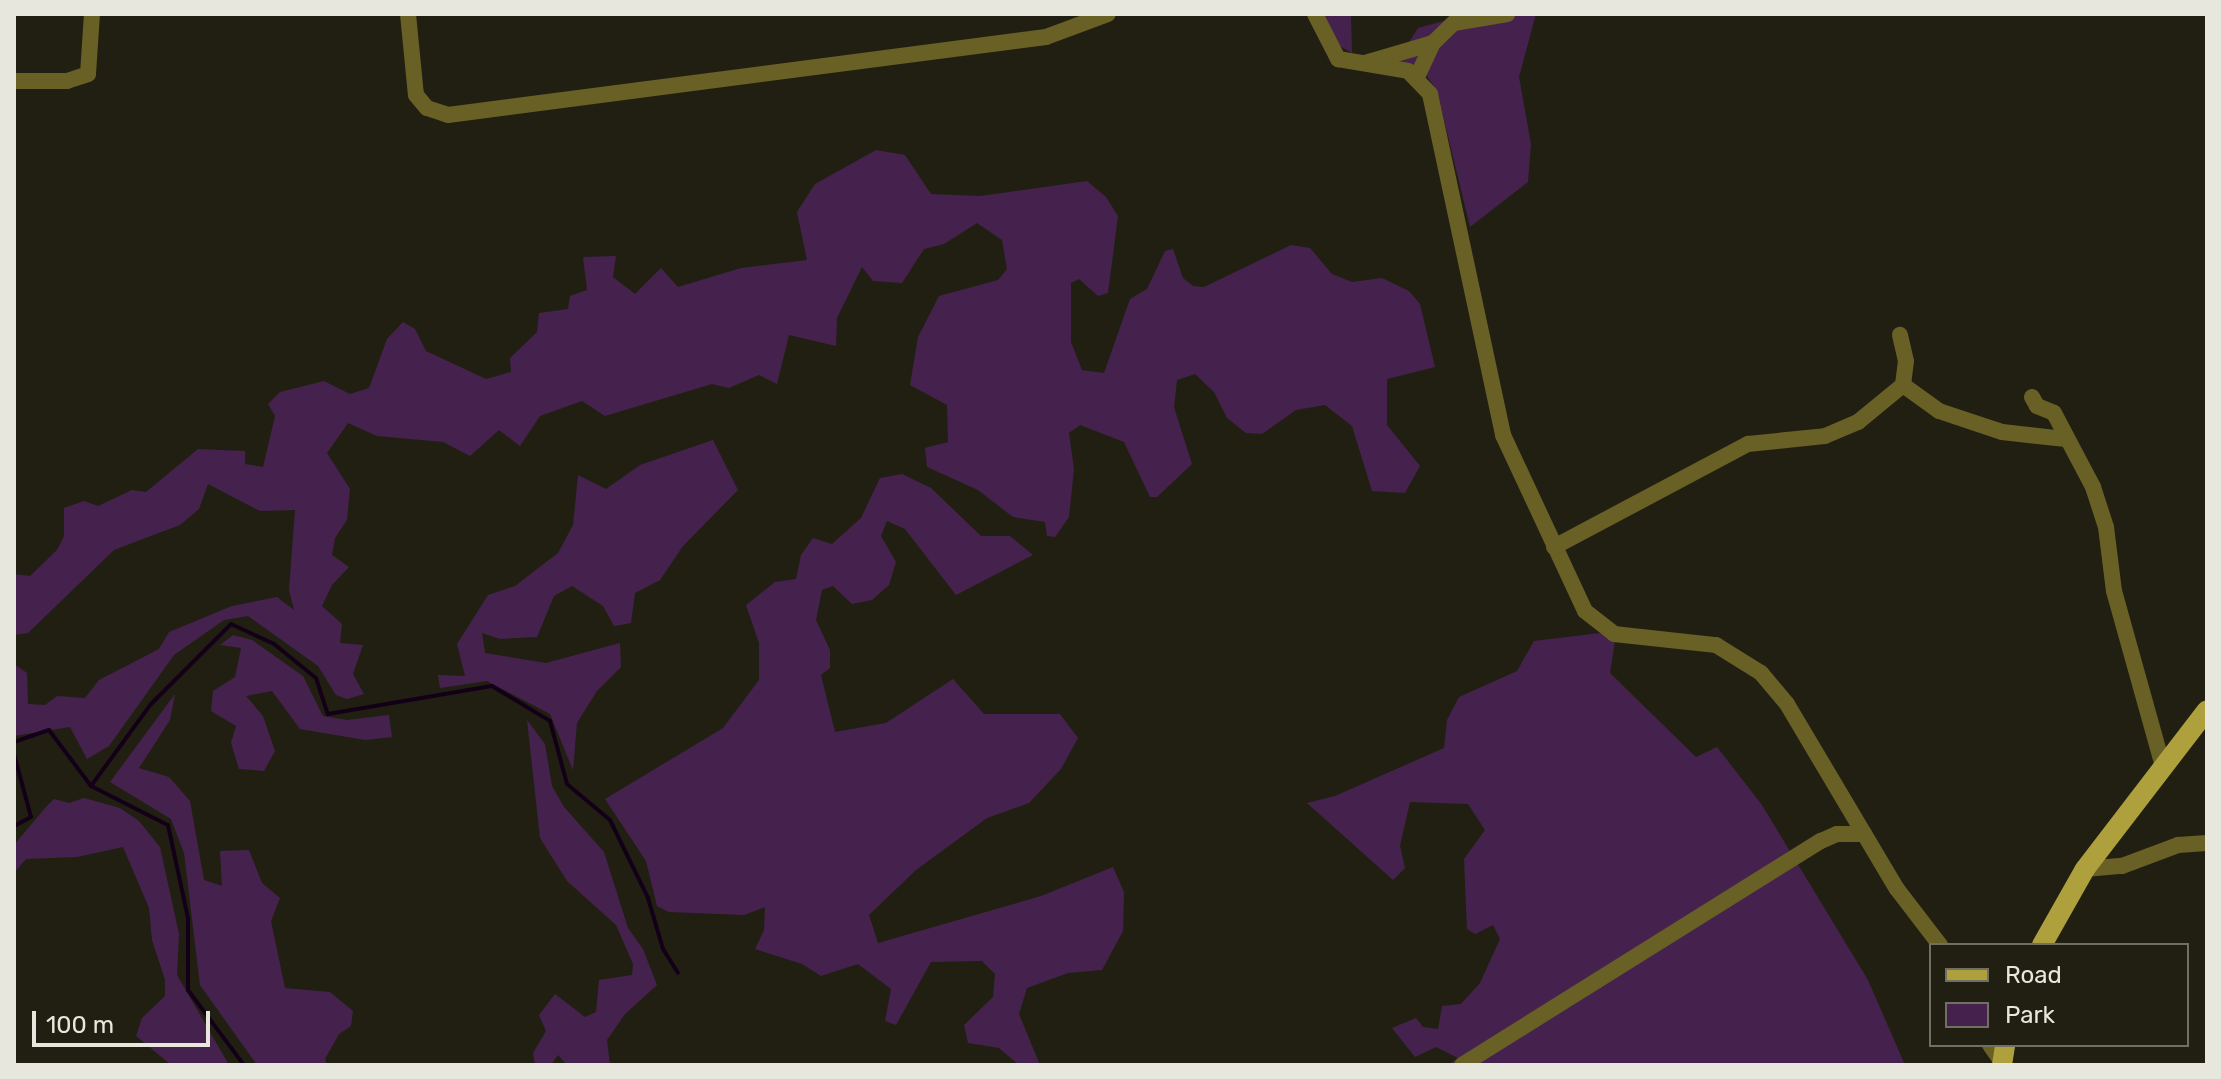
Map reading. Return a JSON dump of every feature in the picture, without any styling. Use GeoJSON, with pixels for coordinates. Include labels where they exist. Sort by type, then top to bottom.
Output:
{"type":"FeatureCollection","features":[{"type":"Feature","properties":{"kind":"main road"},"geometry":{"type":"LineString","coordinates":[[2043,943],[2085,869],[2207,710]]}},
{"type":"Feature","properties":{"kind":"street"},"geometry":{"type":"LineString","coordinates":[[14,81],[67,81],[88,74],[92,14]]}},
{"type":"Feature","properties":{"kind":"street"},"geometry":{"type":"LineString","coordinates":[[408,14],[416,95],[427,108],[448,115],[1046,37],[1108,14]]}},
{"type":"Feature","properties":{"kind":"street"},"geometry":{"type":"LineString","coordinates":[[1315,14],[1332,53],[1355,66],[1398,69],[1417,77],[1430,94],[1503,435],[1585,611],[1606,631],[1716,645],[1761,673],[1787,704],[1864,834],[1939,943]]}},
{"type":"Feature","properties":{"kind":"street"},"geometry":{"type":"LineString","coordinates":[[1417,77],[1433,43],[1454,23],[1505,14]]}},
{"type":"Feature","properties":{"kind":"street"},"geometry":{"type":"LineString","coordinates":[[1355,66],[1433,43]]}},
{"type":"Feature","properties":{"kind":"street"},"geometry":{"type":"LineString","coordinates":[[1554,547],[1748,444],[1825,436],[1858,422],[1903,385],[1906,361],[1900,335]]}},
{"type":"Feature","properties":{"kind":"street"},"geometry":{"type":"LineString","coordinates":[[1903,385],[1939,411],[2002,432],[2064,439]]}},
{"type":"Feature","properties":{"kind":"street"},"geometry":{"type":"LineString","coordinates":[[2032,397],[2037,406],[2054,413],[2064,439],[2093,487],[2106,527],[2114,591],[2163,767]]}},
{"type":"Feature","properties":{"kind":"street"},"geometry":{"type":"LineString","coordinates":[[1462,1065],[1821,841],[1837,834],[1864,834]]}},
{"type":"Feature","properties":{"kind":"street"},"geometry":{"type":"LineString","coordinates":[[2085,869],[2122,866],[2178,845],[2207,843]]}},
{"type":"Feature","properties":{"kind":"green space"},"geometry":{"type":"Polygon","coordinates":[[[1322,14],[1351,14],[1352,53],[1338,45],[1322,14]]]}},
{"type":"Feature","properties":{"kind":"green space"},"geometry":{"type":"Polygon","coordinates":[[[1536,14],[1519,77],[1531,144],[1528,182],[1470,227],[1437,91],[1424,72],[1397,62],[1418,28],[1447,20],[1536,14]]]}},
{"type":"Feature","properties":{"kind":"green space"},"geometry":{"type":"Polygon","coordinates":[[[876,150],[905,155],[931,194],[980,196],[1087,181],[1106,197],[1118,216],[1108,293],[1098,296],[1079,279],[1071,283],[1071,342],[1082,370],[1104,373],[1130,299],[1147,289],[1165,251],[1173,249],[1183,278],[1193,286],[1204,287],[1291,245],[1310,248],[1332,274],[1352,282],[1382,278],[1409,291],[1420,304],[1435,367],[1387,379],[1387,425],[1420,466],[1405,493],[1372,491],[1352,426],[1325,405],[1296,410],[1262,434],[1246,433],[1227,418],[1214,392],[1195,374],[1177,380],[1174,407],[1192,464],[1157,497],[1150,497],[1124,442],[1080,425],[1069,433],[1074,469],[1069,517],[1055,537],[1047,536],[1045,522],[1013,517],[978,490],[927,467],[925,448],[948,442],[947,405],[910,385],[918,337],[939,296],[998,280],[1007,269],[1002,240],[977,223],[944,244],[924,249],[902,283],[873,281],[862,267],[837,318],[836,346],[789,335],[777,384],[759,375],[729,388],[712,384],[605,416],[582,401],[540,416],[520,446],[499,430],[470,456],[443,442],[377,436],[348,423],[327,453],[350,489],[347,520],[335,538],[332,555],[349,567],[332,585],[322,606],[342,624],[340,643],[363,645],[353,674],[364,694],[347,699],[336,695],[318,666],[248,616],[224,620],[174,655],[109,746],[87,759],[70,727],[14,736],[14,664],[27,673],[28,704],[45,705],[57,696],[85,698],[99,680],[159,649],[169,632],[232,606],[277,597],[294,610],[289,590],[295,510],[260,511],[208,484],[199,509],[180,525],[114,550],[28,633],[14,635],[14,574],[30,576],[57,550],[64,536],[64,508],[84,501],[98,506],[132,490],[146,492],[198,449],[245,451],[245,464],[263,467],[275,416],[268,404],[280,392],[324,381],[350,394],[369,388],[387,339],[403,322],[415,329],[426,351],[486,379],[511,372],[510,358],[537,332],[539,313],[568,309],[570,296],[587,290],[583,257],[616,256],[613,277],[635,294],[661,268],[678,287],[741,268],[807,260],[797,212],[815,184],[876,150]]]}},
{"type":"Feature","properties":{"kind":"green space"},"geometry":{"type":"Polygon","coordinates":[[[713,440],[738,490],[683,546],[660,580],[635,593],[631,623],[614,626],[603,606],[572,586],[554,596],[537,637],[500,639],[482,633],[485,653],[546,663],[620,643],[621,667],[597,691],[577,723],[573,770],[550,714],[487,681],[440,688],[438,675],[465,676],[457,644],[488,595],[515,586],[558,553],[573,525],[578,475],[606,489],[640,465],[713,440]]]}},
{"type":"Feature","properties":{"kind":"green space"},"geometry":{"type":"Polygon","coordinates":[[[902,474],[931,488],[981,536],[1010,536],[1033,555],[956,595],[905,529],[887,521],[881,536],[896,562],[889,585],[872,600],[852,604],[833,586],[822,590],[816,620],[830,650],[830,668],[821,675],[835,732],[886,723],[953,679],[984,714],[1060,714],[1078,738],[1061,769],[1029,803],[987,818],[916,870],[869,915],[878,943],[1041,896],[1113,867],[1124,892],[1123,931],[1102,970],[1068,973],[1027,988],[1019,1014],[1040,1065],[1019,1065],[999,1048],[968,1043],[964,1025],[993,997],[995,974],[982,961],[931,962],[896,1025],[885,1021],[891,989],[858,964],[821,976],[802,964],[755,949],[764,930],[765,907],[744,915],[669,912],[657,906],[646,861],[605,799],[723,728],[759,680],[759,643],[746,605],[775,582],[796,579],[801,555],[813,538],[832,544],[861,518],[880,478],[902,474]]]}},
{"type":"Feature","properties":{"kind":"green space"},"geometry":{"type":"Polygon","coordinates":[[[1600,633],[1615,641],[1610,673],[1696,757],[1717,747],[1762,805],[1868,980],[1905,1065],[1448,1065],[1458,1058],[1436,1047],[1415,1057],[1392,1028],[1416,1018],[1423,1027],[1438,1029],[1442,1006],[1461,1004],[1480,983],[1500,939],[1493,925],[1475,934],[1467,929],[1464,859],[1485,830],[1468,804],[1410,802],[1400,846],[1405,868],[1393,880],[1307,803],[1335,796],[1444,748],[1447,720],[1459,697],[1517,671],[1534,641],[1600,633]]]}},
{"type":"Feature","properties":{"kind":"green space"},"geometry":{"type":"Polygon","coordinates":[[[233,635],[252,640],[303,676],[323,716],[347,720],[389,715],[392,737],[365,740],[300,729],[272,691],[246,696],[263,716],[275,751],[264,771],[239,769],[231,743],[236,726],[211,711],[213,691],[235,677],[241,648],[220,645],[233,635]]]}},
{"type":"Feature","properties":{"kind":"green space"},"geometry":{"type":"Polygon","coordinates":[[[175,694],[170,720],[139,768],[169,777],[190,801],[204,880],[222,886],[220,851],[249,850],[262,883],[280,898],[271,921],[285,988],[330,992],[353,1011],[351,1026],[339,1034],[325,1059],[327,1065],[257,1065],[200,985],[184,853],[171,819],[110,782],[175,694]]]}},
{"type":"Feature","properties":{"kind":"green space"},"geometry":{"type":"Polygon","coordinates":[[[527,720],[545,744],[552,786],[564,807],[604,852],[628,928],[643,949],[657,985],[625,1014],[607,1040],[610,1065],[567,1065],[558,1055],[551,1065],[535,1065],[533,1053],[546,1031],[539,1015],[555,994],[585,1017],[596,1012],[599,980],[632,975],[633,964],[616,925],[567,881],[540,838],[527,720]]]}},
{"type":"Feature","properties":{"kind":"green space"},"geometry":{"type":"Polygon","coordinates":[[[84,798],[120,808],[139,821],[160,847],[179,934],[177,975],[229,1065],[171,1065],[136,1036],[142,1018],[165,996],[165,980],[152,940],[149,908],[123,847],[77,857],[26,859],[14,873],[14,845],[46,807],[54,799],[69,803],[84,798]]]}},
{"type":"Feature","properties":{"kind":"waterway"},"geometry":{"type":"LineString","coordinates":[[91,786],[151,704],[231,624],[274,644],[316,678],[328,714],[492,686],[550,721],[567,784],[610,820],[648,898],[663,949],[678,973]]}},
{"type":"Feature","properties":{"kind":"waterway"},"geometry":{"type":"LineString","coordinates":[[14,742],[49,730],[91,786],[168,825],[188,918],[188,990],[244,1065]]}},
{"type":"Feature","properties":{"kind":"waterway"},"geometry":{"type":"LineString","coordinates":[[14,754],[31,817],[14,826]]}}]}
